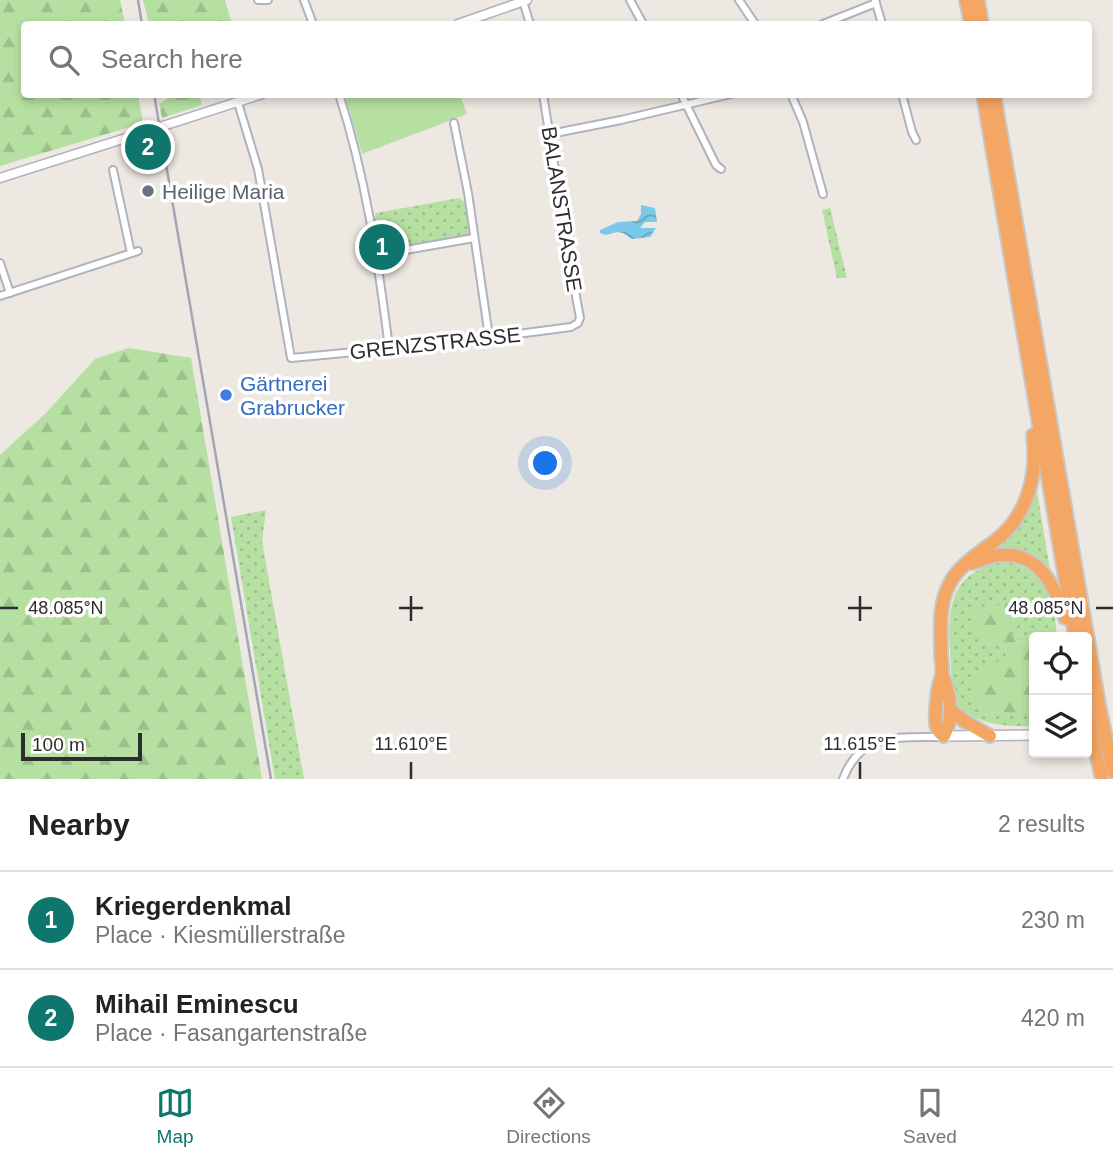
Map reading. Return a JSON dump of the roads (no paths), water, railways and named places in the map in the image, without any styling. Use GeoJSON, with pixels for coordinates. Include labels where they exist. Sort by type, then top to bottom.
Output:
{"type":"FeatureCollection","features":[{"type":"Feature","properties":{"kind":"highway"},"geometry":{"type":"LineString","coordinates":[[966,0],[970,21]]}},
{"type":"Feature","properties":{"kind":"highway"},"geometry":{"type":"LineString","coordinates":[[978,0],[982,21]]}},
{"type":"Feature","properties":{"kind":"highway"},"geometry":{"type":"LineString","coordinates":[[983,98],[1072,632]]}},
{"type":"Feature","properties":{"kind":"highway"},"geometry":{"type":"LineString","coordinates":[[995,98],[1089,695]]}},
{"type":"Feature","properties":{"kind":"highway"},"geometry":{"type":"LineString","coordinates":[[942,674],[947,685],[951,710],[950,722],[944,736],[937,728],[942,674],[943,602],[951,580],[1012,525],[1027,498],[1033,472],[1035,447],[1032,419],[1036,407]]}},
{"type":"Feature","properties":{"kind":"highway"},"geometry":{"type":"LineString","coordinates":[[968,563],[1005,555],[1018,557],[1035,565],[1054,587],[1071,632]]}},
{"type":"Feature","properties":{"kind":"highway"},"geometry":{"type":"LineString","coordinates":[[951,710],[990,736]]}},
{"type":"Feature","properties":{"kind":"highway"},"geometry":{"type":"LineString","coordinates":[[1092,712],[1103,757],[1102,779]]}},
{"type":"Feature","properties":{"kind":"highway"},"geometry":{"type":"LineString","coordinates":[[1103,757],[1113,772]]}},
{"type":"Feature","properties":{"kind":"main road"},"geometry":{"type":"LineString","coordinates":[[1092,734],[1113,733]]}},
{"type":"Feature","properties":{"kind":"main road"},"geometry":{"type":"LineString","coordinates":[[944,736],[1029,735]]}},
{"type":"Feature","properties":{"kind":"street"},"geometry":{"type":"LineString","coordinates":[[257,0],[268,0]]}},
{"type":"Feature","properties":{"kind":"street"},"geometry":{"type":"LineString","coordinates":[[304,0],[312,21]]}},
{"type":"Feature","properties":{"kind":"street"},"geometry":{"type":"LineString","coordinates":[[630,0],[641,21]]}},
{"type":"Feature","properties":{"kind":"street"},"geometry":{"type":"LineString","coordinates":[[739,0],[753,21]]}},
{"type":"Feature","properties":{"kind":"street"},"geometry":{"type":"LineString","coordinates":[[467,21],[525,1],[529,21]]}},
{"type":"Feature","properties":{"kind":"street"},"geometry":{"type":"LineString","coordinates":[[831,21],[876,1],[881,21]]}},
{"type":"Feature","properties":{"kind":"street"},"geometry":{"type":"LineString","coordinates":[[0,178],[251,98]]}},
{"type":"Feature","properties":{"kind":"street"},"geometry":{"type":"LineString","coordinates":[[340,98],[361,172],[377,255],[388,348]]}},
{"type":"Feature","properties":{"kind":"street","name":"BALANSTRASSE"},"geometry":{"type":"LineString","coordinates":[[544,98],[580,318],[578,323]]}},
{"type":"Feature","properties":{"kind":"street"},"geometry":{"type":"LineString","coordinates":[[683,98],[716,165],[721,169]]}},
{"type":"Feature","properties":{"kind":"street"},"geometry":{"type":"LineString","coordinates":[[550,134],[713,98]]}},
{"type":"Feature","properties":{"kind":"street"},"geometry":{"type":"LineString","coordinates":[[793,98],[803,122],[823,194]]}},
{"type":"Feature","properties":{"kind":"street"},"geometry":{"type":"LineString","coordinates":[[903,98],[916,140]]}},
{"type":"Feature","properties":{"kind":"street","name":"GRENZSTRASSE"},"geometry":{"type":"LineString","coordinates":[[238,103],[258,169],[291,358],[489,337],[571,327],[578,323]]}},
{"type":"Feature","properties":{"kind":"street"},"geometry":{"type":"LineString","coordinates":[[454,123],[489,337]]}},
{"type":"Feature","properties":{"kind":"street"},"geometry":{"type":"LineString","coordinates":[[0,296],[134,252],[113,170]]}},
{"type":"Feature","properties":{"kind":"street"},"geometry":{"type":"LineString","coordinates":[[377,255],[474,238]]}},
{"type":"Feature","properties":{"kind":"street"},"geometry":{"type":"LineString","coordinates":[[0,263],[10,293]]}},
{"type":"Feature","properties":{"kind":"street"},"geometry":{"type":"LineString","coordinates":[[844,779],[851,761],[865,747],[874,743],[944,736]]}},
{"type":"Feature","properties":{"kind":"water"},"geometry":{"type":"Polygon","coordinates":[[[641,205],[655,208],[657,222],[645,222],[640,228],[656,228],[650,237],[632,239],[623,233],[600,233],[600,230],[618,222],[637,221],[641,214],[641,205]]]}},
{"type":"Feature","properties":{"kind":"railway"},"geometry":{"type":"LineString","coordinates":[[138,0],[142,21]]}},
{"type":"Feature","properties":{"kind":"railway"},"geometry":{"type":"LineString","coordinates":[[155,98],[271,779]]}},
{"type":"Feature","properties":{"kind":"place","name":"Mihail Eminescu"},"geometry":{"type":"Point","coordinates":[148,147]}},
{"type":"Feature","properties":{"kind":"place","name":"Heilige Maria"},"geometry":{"type":"Point","coordinates":[148,191]}},
{"type":"Feature","properties":{"kind":"place","name":"Kriegerdenkmal"},"geometry":{"type":"Point","coordinates":[382,247]}},
{"type":"Feature","properties":{"kind":"place","name":"Gärtnerei Grabrucker"},"geometry":{"type":"Point","coordinates":[226,395]}}]}
